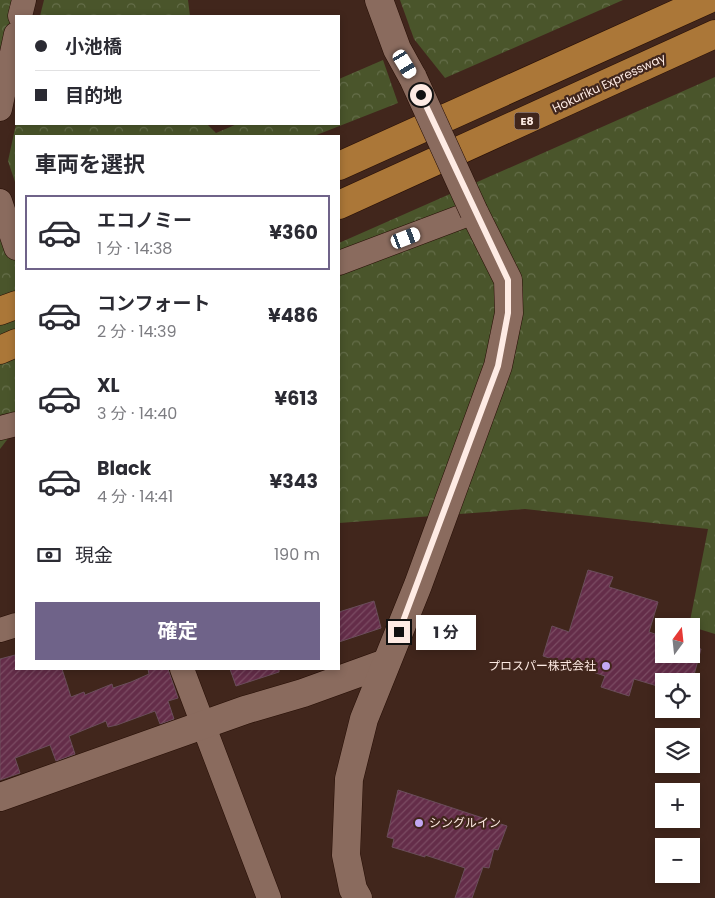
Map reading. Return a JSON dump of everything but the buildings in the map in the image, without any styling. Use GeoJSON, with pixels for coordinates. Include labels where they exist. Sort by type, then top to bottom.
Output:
{"type":"FeatureCollection","features":[{"type":"Feature","properties":{"kind":"highway"},"geometry":{"type":"LineString","coordinates":[[340,166],[707,0]]}},
{"type":"Feature","properties":{"kind":"highway","name":"Hokuriku Expressway"},"geometry":{"type":"LineString","coordinates":[[340,205],[715,34]]}},
{"type":"Feature","properties":{"kind":"highway"},"geometry":{"type":"LineString","coordinates":[[0,311],[15,305]]}},
{"type":"Feature","properties":{"kind":"highway"},"geometry":{"type":"LineString","coordinates":[[0,350],[15,343]]}},
{"type":"Feature","properties":{"kind":"street"},"geometry":{"type":"LineString","coordinates":[[20,15],[24,0]]}},
{"type":"Feature","properties":{"kind":"street"},"geometry":{"type":"LineString","coordinates":[[358,898],[352,889],[346,855],[349,779],[364,719],[418,586],[500,357],[508,313],[508,280],[474,212],[414,78],[397,49],[379,0]]}},
{"type":"Feature","properties":{"kind":"street"},"geometry":{"type":"LineString","coordinates":[[0,109],[15,39]]}},
{"type":"Feature","properties":{"kind":"street"},"geometry":{"type":"LineString","coordinates":[[2,209],[15,245]]}},
{"type":"Feature","properties":{"kind":"street"},"geometry":{"type":"LineString","coordinates":[[340,264],[474,212]]}},
{"type":"Feature","properties":{"kind":"street"},"geometry":{"type":"LineString","coordinates":[[0,428],[15,424]]}},
{"type":"Feature","properties":{"kind":"street"},"geometry":{"type":"LineString","coordinates":[[0,630],[15,625]]}},
{"type":"Feature","properties":{"kind":"street"},"geometry":{"type":"LineString","coordinates":[[0,797],[245,710],[303,693],[386,663]]}},
{"type":"Feature","properties":{"kind":"street"},"geometry":{"type":"LineString","coordinates":[[182,670],[268,898]]}},
{"type":"Feature","properties":{"kind":"green space"},"geometry":{"type":"Polygon","coordinates":[[[0,0],[24,0],[21,15],[15,15],[15,41],[0,109],[0,0]]]}},
{"type":"Feature","properties":{"kind":"green space"},"geometry":{"type":"Polygon","coordinates":[[[44,0],[188,0],[190,15],[40,15],[44,0]]]}},
{"type":"Feature","properties":{"kind":"green space"},"geometry":{"type":"Polygon","coordinates":[[[400,0],[623,0],[445,78],[414,39],[400,0]]]}},
{"type":"Feature","properties":{"kind":"green space"},"geometry":{"type":"Polygon","coordinates":[[[383,60],[398,103],[317,135],[15,135],[15,182],[8,161],[16,125],[208,125],[216,133],[235,125],[340,125],[340,79],[383,60]]]}},
{"type":"Feature","properties":{"kind":"green space"},"geometry":{"type":"Polygon","coordinates":[[[715,77],[715,634],[700,629],[700,618],[691,618],[708,529],[525,509],[340,523],[340,243],[715,77]]]}},
{"type":"Feature","properties":{"kind":"green space"},"geometry":{"type":"Polygon","coordinates":[[[0,201],[15,243],[15,429],[0,449],[0,201]]]}},
{"type":"Feature","properties":{"kind":"place","name":"プロスパー株式会社"},"geometry":{"type":"Point","coordinates":[606,666]}},
{"type":"Feature","properties":{"kind":"place","name":"シングルイン"},"geometry":{"type":"Point","coordinates":[419,823]}},
{"type":"Feature","properties":{"kind":"route"},"geometry":{"type":"LineString","coordinates":[[399,632],[418,586],[498,366],[508,313],[508,280],[474,212],[421,95]]}}]}
